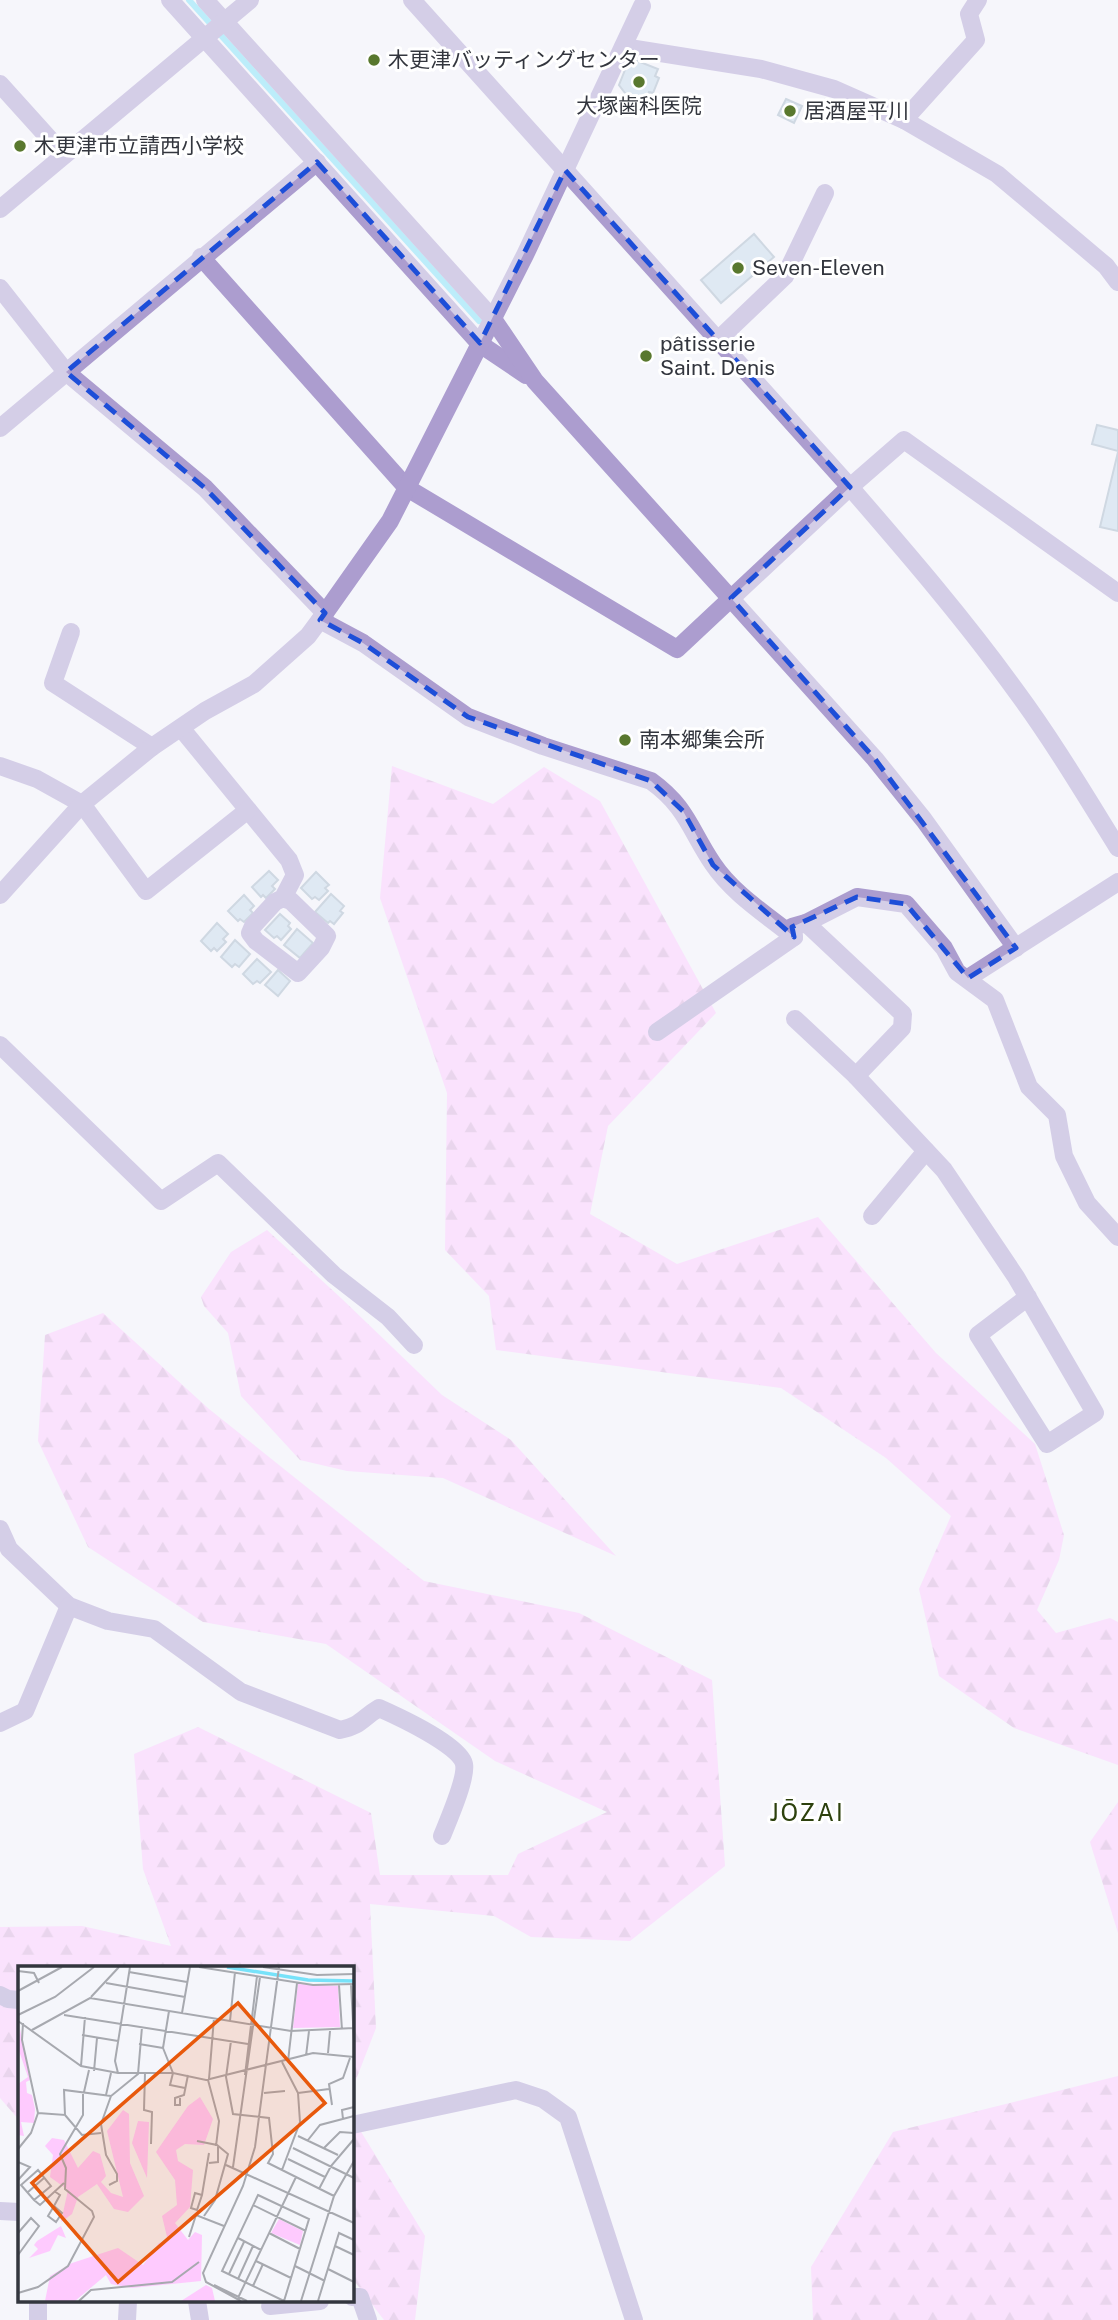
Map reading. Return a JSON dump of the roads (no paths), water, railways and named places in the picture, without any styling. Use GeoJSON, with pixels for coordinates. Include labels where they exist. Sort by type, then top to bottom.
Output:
{"type":"FeatureCollection","features":[{"type":"Feature","properties":{"kind":"street"},"geometry":{"type":"LineString","coordinates":[[170,0],[214,30],[493,319],[535,381],[875,759],[924,820],[1016,948]]}},
{"type":"Feature","properties":{"kind":"street"},"geometry":{"type":"LineString","coordinates":[[205,0],[214,30],[317,162],[480,344],[535,381]]}},
{"type":"Feature","properties":{"kind":"street"},"geometry":{"type":"LineString","coordinates":[[0,208],[250,0]]}},
{"type":"Feature","properties":{"kind":"street"},"geometry":{"type":"LineString","coordinates":[[412,0],[850,486],[913,561],[1015,690],[1070,770],[1118,848]]}},
{"type":"Feature","properties":{"kind":"street"},"geometry":{"type":"LineString","coordinates":[[904,120],[976,40],[969,13],[978,0]]}},
{"type":"Feature","properties":{"kind":"street"},"geometry":{"type":"LineString","coordinates":[[0,895],[82,804],[152,747],[205,711],[254,684],[308,636],[323,617],[390,521],[493,319],[642,2]]}},
{"type":"Feature","properties":{"kind":"street"},"geometry":{"type":"LineString","coordinates":[[623,47],[761,69],[834,89],[904,120],[997,174],[1106,266],[1118,282]]}},
{"type":"Feature","properties":{"kind":"street"},"geometry":{"type":"LineString","coordinates":[[0,84],[64,155]]}},
{"type":"Feature","properties":{"kind":"street"},"geometry":{"type":"LineString","coordinates":[[0,428],[317,162]]}},
{"type":"Feature","properties":{"kind":"street"},"geometry":{"type":"LineString","coordinates":[[718,340],[785,275],[825,193]]}},
{"type":"Feature","properties":{"kind":"street"},"geometry":{"type":"LineString","coordinates":[[201,257],[407,488],[677,649],[850,486],[904,440],[1118,593]]}},
{"type":"Feature","properties":{"kind":"street"},"geometry":{"type":"LineString","coordinates":[[0,288],[66,372],[205,488],[323,617],[468,717],[542,746],[651,781],[665,791],[683,811],[713,865],[741,895],[800,930],[903,1014],[902,1028],[856,1076]]}},
{"type":"Feature","properties":{"kind":"street"},"geometry":{"type":"LineString","coordinates":[[71,632],[53,683],[152,747]]}},
{"type":"Feature","properties":{"kind":"street"},"geometry":{"type":"LineString","coordinates":[[181,727],[289,860],[295,875],[283,898]]}},
{"type":"Feature","properties":{"kind":"street"},"geometry":{"type":"LineString","coordinates":[[0,766],[37,779],[82,804],[146,891],[248,810]]}},
{"type":"Feature","properties":{"kind":"street"},"geometry":{"type":"LineString","coordinates":[[968,978],[1118,882]]}},
{"type":"Feature","properties":{"kind":"street"},"geometry":{"type":"LineString","coordinates":[[657,1032],[800,930],[857,897],[906,904],[944,948],[957,972],[995,1000],[1029,1087],[1057,1115],[1064,1156],[1087,1203],[1118,1237]]}},
{"type":"Feature","properties":{"kind":"street"},"geometry":{"type":"LineString","coordinates":[[795,1019],[856,1076],[944,1170],[1028,1297],[1095,1413],[1046,1444],[978,1335],[1028,1297]]}},
{"type":"Feature","properties":{"kind":"street"},"geometry":{"type":"LineString","coordinates":[[0,1045],[161,1201],[218,1163],[334,1275],[388,1317],[414,1345]]}},
{"type":"Feature","properties":{"kind":"street"},"geometry":{"type":"LineString","coordinates":[[872,1216],[926,1151]]}},
{"type":"Feature","properties":{"kind":"street"},"geometry":{"type":"LineString","coordinates":[[0,1529],[9,1549],[69,1606],[108,1621],[154,1629],[241,1692],[340,1730],[356,1727],[379,1708],[417,1725],[454,1750],[464,1761],[464,1768],[457,1797],[442,1836]]}},
{"type":"Feature","properties":{"kind":"street"},"geometry":{"type":"LineString","coordinates":[[0,1723],[25,1711],[69,1606]]}},
{"type":"Feature","properties":{"kind":"street"},"geometry":{"type":"LineString","coordinates":[[0,1995],[18,2000]]}},
{"type":"Feature","properties":{"kind":"street"},"geometry":{"type":"LineString","coordinates":[[354,2125],[516,2090],[544,2099],[568,2117],[634,2320]]}},
{"type":"Feature","properties":{"kind":"street"},"geometry":{"type":"LineString","coordinates":[[0,2211],[18,2212]]}},
{"type":"Feature","properties":{"kind":"street"},"geometry":{"type":"LineString","coordinates":[[354,2298],[360,2297],[368,2320]]}},
{"type":"Feature","properties":{"kind":"street"},"geometry":{"type":"LineString","coordinates":[[38,2302],[38,2320]]}},
{"type":"Feature","properties":{"kind":"street"},"geometry":{"type":"LineString","coordinates":[[127,2320],[128,2302]]}},
{"type":"Feature","properties":{"kind":"street"},"geometry":{"type":"LineString","coordinates":[[197,2302],[200,2320]]}},
{"type":"Feature","properties":{"kind":"street"},"geometry":{"type":"LineString","coordinates":[[271,2309],[314,2302]]}},
{"type":"Feature","properties":{"kind":"waterway"},"geometry":{"type":"LineString","coordinates":[[189,0],[479,321]]}},
{"type":"Feature","properties":{"kind":"place","name":"木更津バッティングセンター"},"geometry":{"type":"Point","coordinates":[374,60]}},
{"type":"Feature","properties":{"kind":"place","name":"大塚歯科医院"},"geometry":{"type":"Point","coordinates":[639,82]}},
{"type":"Feature","properties":{"kind":"place","name":"居酒屋平川"},"geometry":{"type":"Point","coordinates":[790,111]}},
{"type":"Feature","properties":{"kind":"place","name":"木更津市立請西小学校"},"geometry":{"type":"Point","coordinates":[20,146]}},
{"type":"Feature","properties":{"kind":"place","name":"Seven-Eleven"},"geometry":{"type":"Point","coordinates":[738,268]}},
{"type":"Feature","properties":{"kind":"place","name":"pâtisserie Saint. Denis"},"geometry":{"type":"Point","coordinates":[646,356]}},
{"type":"Feature","properties":{"kind":"place","name":"南本郷集会所"},"geometry":{"type":"Point","coordinates":[625,740]}},
{"type":"Feature","properties":{"kind":"district","name":"JŌZAI"},"geometry":{"type":"Point","coordinates":[807,1813]}}]}
